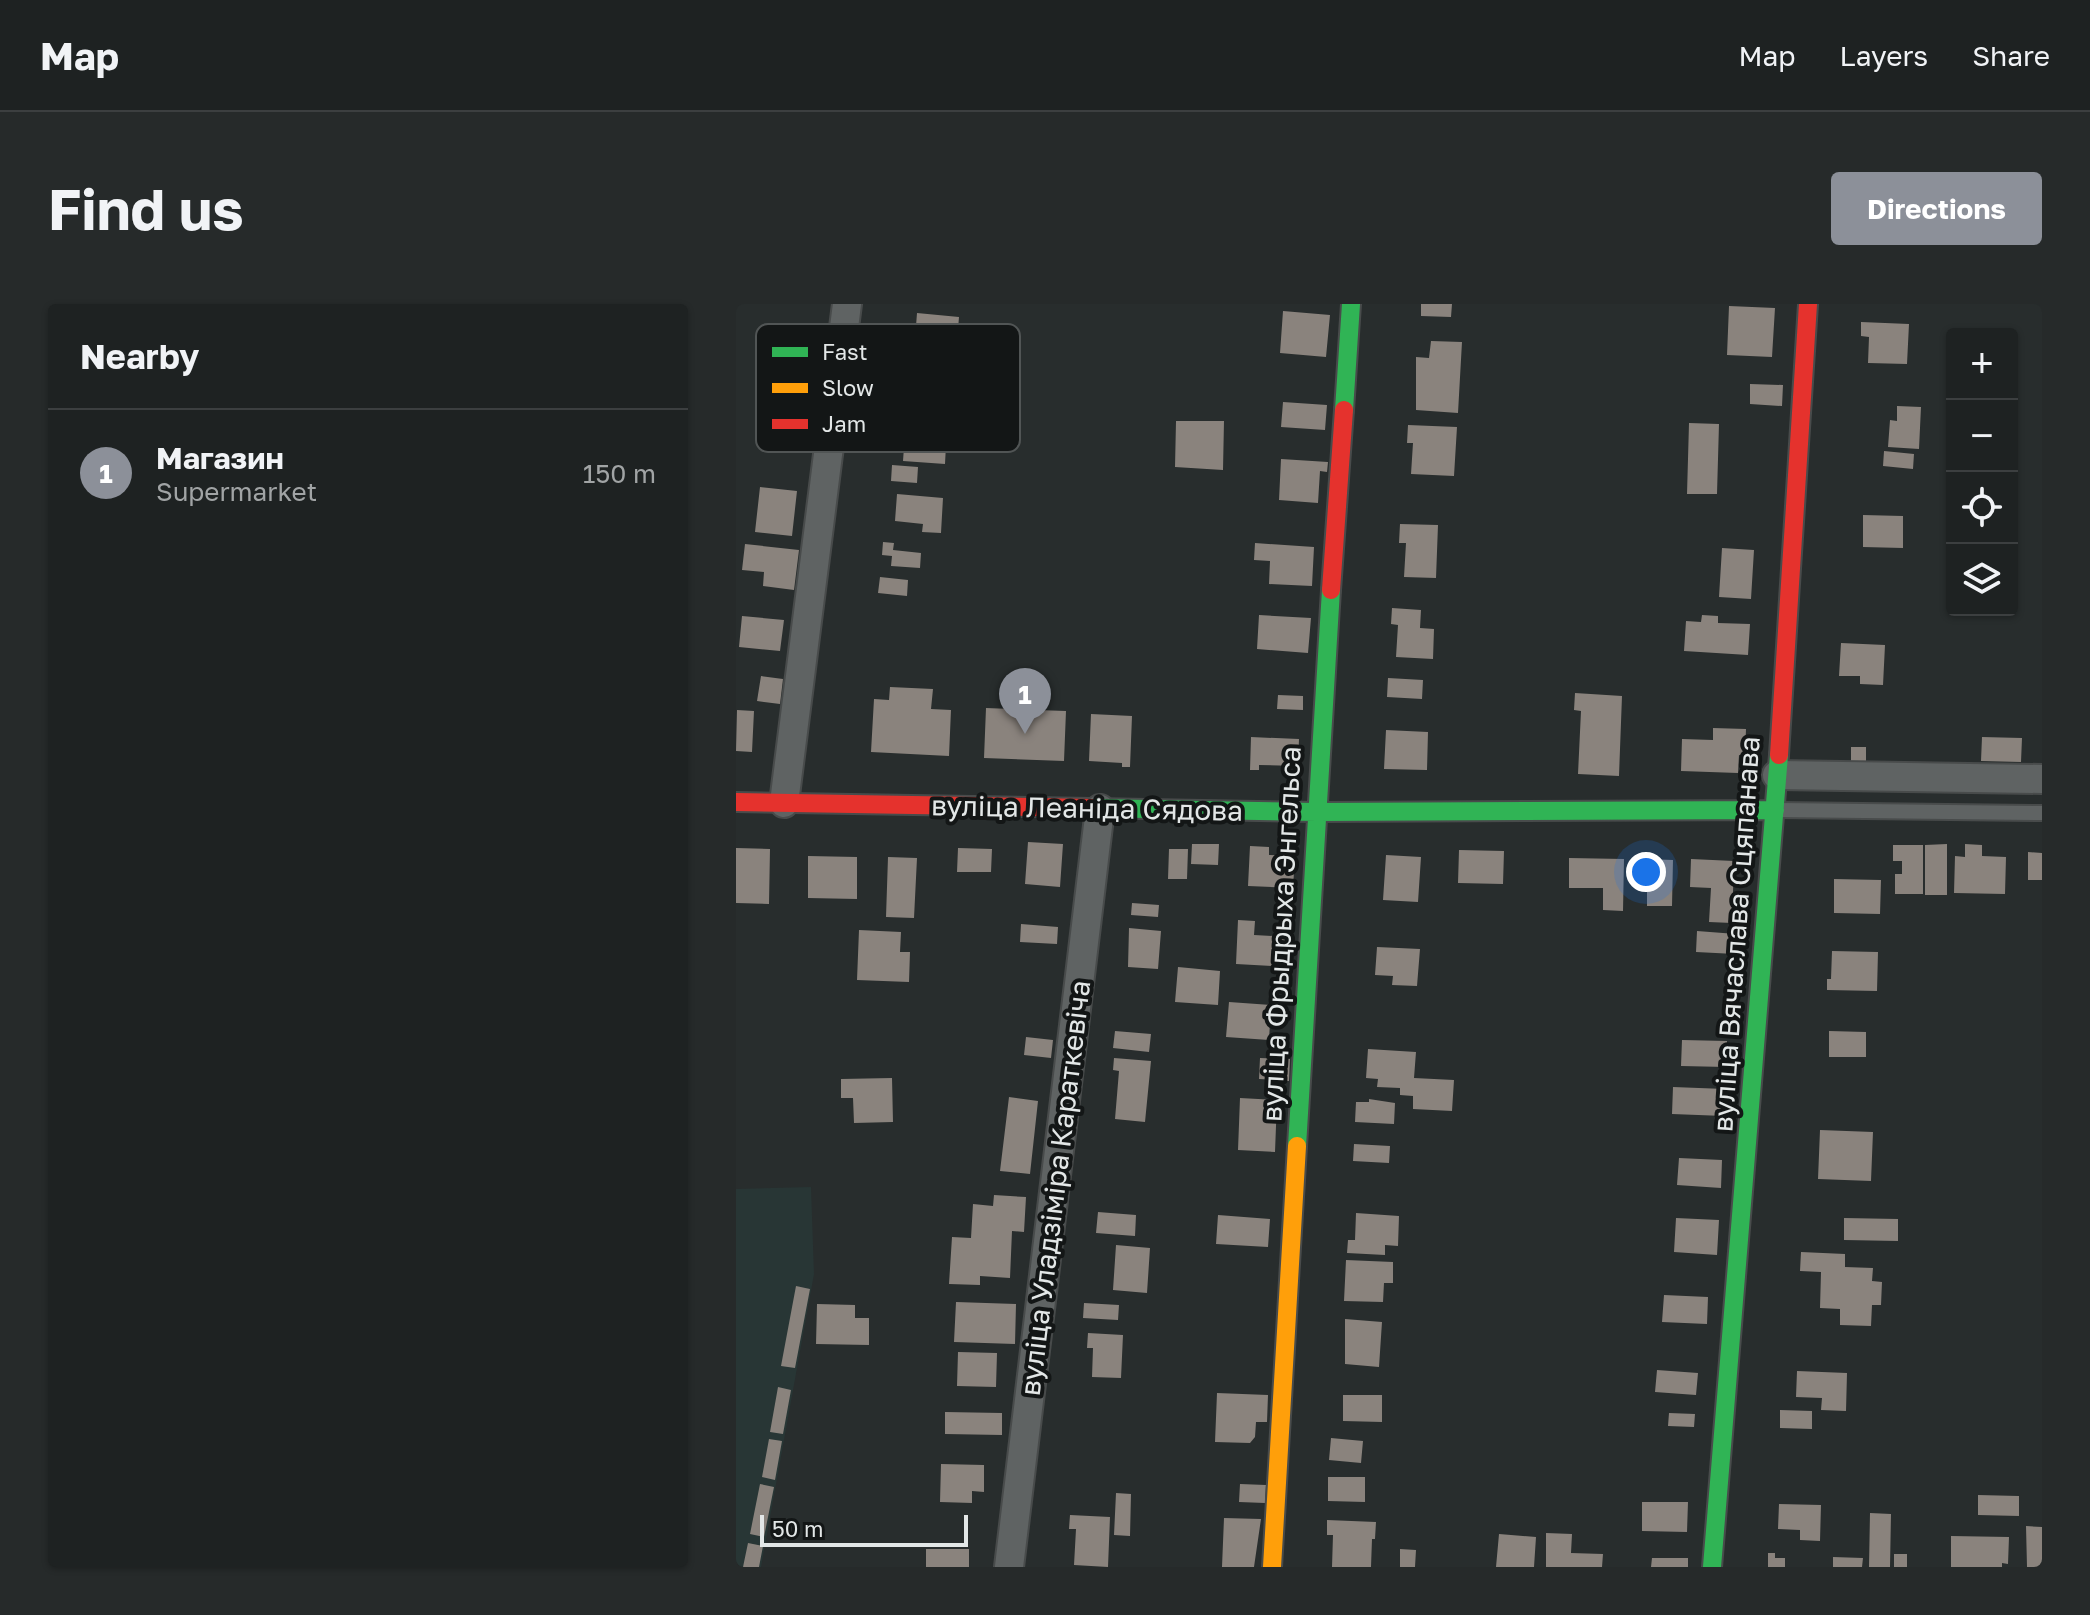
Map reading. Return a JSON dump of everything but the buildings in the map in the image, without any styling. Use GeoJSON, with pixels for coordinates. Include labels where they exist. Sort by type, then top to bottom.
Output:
{"type":"FeatureCollection","features":[{"type":"Feature","properties":{"kind":"street"},"geometry":{"type":"LineString","coordinates":[[844,324],[847,304]]}},
{"type":"Feature","properties":{"kind":"street","name":"вуліца Фрыдрыха Энгельса"},"geometry":{"type":"LineString","coordinates":[[1272,1567],[1316,812],[1351,304]]}},
{"type":"Feature","properties":{"kind":"street","name":"вуліца Вячаслава Сцяпанава"},"geometry":{"type":"LineString","coordinates":[[1712,1567],[1775,810],[1808,304]]}},
{"type":"Feature","properties":{"kind":"street"},"geometry":{"type":"LineString","coordinates":[[784,803],[828,452]]}},
{"type":"Feature","properties":{"kind":"street"},"geometry":{"type":"LineString","coordinates":[[1777,775],[2042,779]]}},
{"type":"Feature","properties":{"kind":"street","name":"вуліца Леаніда Сядова"},"geometry":{"type":"LineString","coordinates":[[736,802],[1316,812],[1775,810]]}},
{"type":"Feature","properties":{"kind":"street","name":"вуліца Уладзіміра Караткевіча"},"geometry":{"type":"LineString","coordinates":[[1009,1567],[1100,809]]}},
{"type":"Feature","properties":{"kind":"lane"},"geometry":{"type":"LineString","coordinates":[[1775,810],[2042,813]]}},
{"type":"Feature","properties":{"kind":"shaded area"},"geometry":{"type":"Polygon","coordinates":[[[811,1187],[814,1274],[761,1567],[736,1567],[736,1189],[811,1187]]]}},
{"type":"Feature","properties":{"kind":"traffic: fast"},"geometry":{"type":"LineString","coordinates":[[1344,410],[1351,304]]}},
{"type":"Feature","properties":{"kind":"traffic: fast"},"geometry":{"type":"LineString","coordinates":[[1297,1146],[1331,590]]}},
{"type":"Feature","properties":{"kind":"traffic: fast"},"geometry":{"type":"LineString","coordinates":[[1712,1567],[1779,755]]}},
{"type":"Feature","properties":{"kind":"traffic: fast"},"geometry":{"type":"LineString","coordinates":[[1092,808],[1316,812],[1775,810]]}},
{"type":"Feature","properties":{"kind":"traffic: slow"},"geometry":{"type":"LineString","coordinates":[[1272,1567],[1297,1146]]}},
{"type":"Feature","properties":{"kind":"traffic: jam"},"geometry":{"type":"LineString","coordinates":[[1779,755],[1808,304]]}},
{"type":"Feature","properties":{"kind":"traffic: jam"},"geometry":{"type":"LineString","coordinates":[[1331,590],[1344,410]]}},
{"type":"Feature","properties":{"kind":"traffic: jam"},"geometry":{"type":"LineString","coordinates":[[736,802],[1092,808]]}},
{"type":"Feature","properties":{"kind":"place","name":"Магазин"},"geometry":{"type":"Point","coordinates":[1025,734]}}]}
